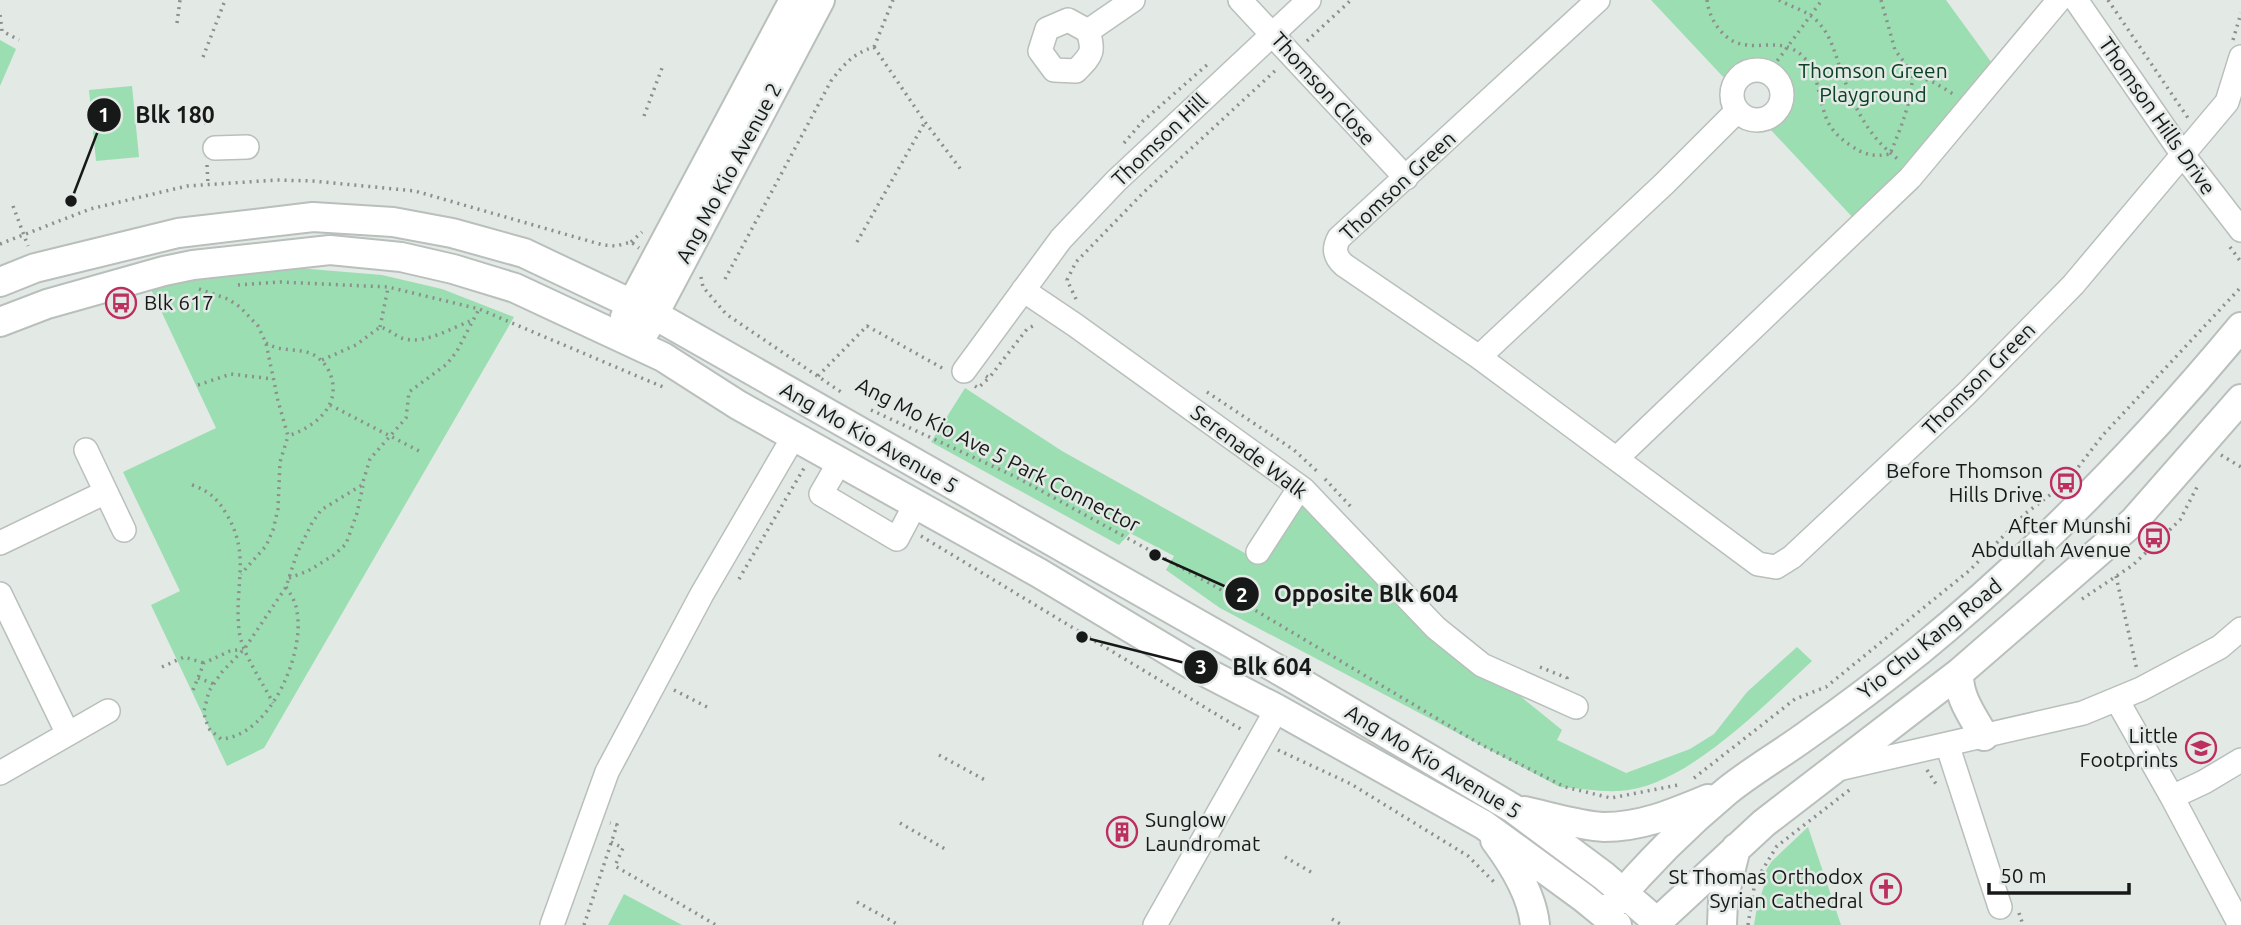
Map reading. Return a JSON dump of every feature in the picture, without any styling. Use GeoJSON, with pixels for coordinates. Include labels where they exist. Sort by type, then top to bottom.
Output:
{"type":"FeatureCollection","features":[{"type":"Feature","properties":{"kind":"main road","name":"Ang Mo Kio Avenue 2"},"geometry":{"type":"LineString","coordinates":[[627,341],[804,5]]}},
{"type":"Feature","properties":{"kind":"main road","name":"Ang Mo Kio Avenue 5"},"geometry":{"type":"LineString","coordinates":[[0,282],[35,268],[178,233],[313,217],[393,222],[452,233],[524,253],[643,308],[1140,590],[1514,809],[1610,914]]}},
{"type":"Feature","properties":{"kind":"main road","name":"Ang Mo Kio Avenue 5"},"geometry":{"type":"LineString","coordinates":[[0,322],[47,304],[164,271],[193,265],[330,250],[401,257],[515,288],[663,357],[738,405],[788,445],[834,472],[910,515],[1278,709],[1484,825],[1610,914],[1657,924]]}},
{"type":"Feature","properties":{"kind":"main road","name":"Yio Chu Kang Road"},"geometry":{"type":"LineString","coordinates":[[1610,914],[1651,861],[1728,791],[1840,711],[1919,650],[1998,583],[2162,421],[2241,327]]}},
{"type":"Feature","properties":{"kind":"main road","name":"Yio Chu Kang Road"},"geometry":{"type":"LineString","coordinates":[[1657,924],[1737,848],[1831,771],[1959,673],[2134,521],[2241,399]]}},
{"type":"Feature","properties":{"kind":"main road"},"geometry":{"type":"LineString","coordinates":[[1959,673],[1958,687],[1963,700],[1984,736]]}},
{"type":"Feature","properties":{"kind":"main road"},"geometry":{"type":"LineString","coordinates":[[1514,809],[1601,827],[1616,826],[1656,821],[1728,791]]}},
{"type":"Feature","properties":{"kind":"main road"},"geometry":{"type":"LineString","coordinates":[[1484,825],[1510,860],[1523,885],[1535,925]]}},
{"type":"Feature","properties":{"kind":"main road"},"geometry":{"type":"LineString","coordinates":[[1737,848],[1723,900],[1739,924]]}},
{"type":"Feature","properties":{"kind":"street"},"geometry":{"type":"LineString","coordinates":[[1088,31],[1133,0]]}},
{"type":"Feature","properties":{"kind":"street","name":"Thomson Close"},"geometry":{"type":"LineString","coordinates":[[1240,0],[1406,178]]}},
{"type":"Feature","properties":{"kind":"street","name":"Thomson Hill"},"geometry":{"type":"LineString","coordinates":[[1023,290],[1061,239],[1116,181],[1309,0]]}},
{"type":"Feature","properties":{"kind":"street","name":"Thomson Green"},"geometry":{"type":"LineString","coordinates":[[1598,0],[1339,238],[1335,252],[1344,265],[1479,357],[1758,564],[1776,567],[1792,557],[1966,394],[2073,285],[2189,148]]}},
{"type":"Feature","properties":{"kind":"street"},"geometry":{"type":"LineString","coordinates":[[1617,458],[1910,178],[2059,0]]}},
{"type":"Feature","properties":{"kind":"street","name":"Thomson Hills Drive"},"geometry":{"type":"LineString","coordinates":[[2076,0],[2189,148],[2241,230]]}},
{"type":"Feature","properties":{"kind":"street"},"geometry":{"type":"LineString","coordinates":[[2189,148],[2227,102],[2241,57]]}},
{"type":"Feature","properties":{"kind":"street"},"geometry":{"type":"LineString","coordinates":[[1754,69],[1769,72],[1777,79],[1782,87],[1781,104],[1769,118],[1751,120],[1737,111],[1731,95],[1738,78],[1754,69]]}},
{"type":"Feature","properties":{"kind":"street"},"geometry":{"type":"LineString","coordinates":[[1479,357],[1664,184],[1737,111]]}},
{"type":"Feature","properties":{"kind":"street"},"geometry":{"type":"LineString","coordinates":[[215,148],[247,147]]}},
{"type":"Feature","properties":{"kind":"street"},"geometry":{"type":"LineString","coordinates":[[961,372],[1023,290]]}},
{"type":"Feature","properties":{"kind":"street","name":"Serenade Walk"},"geometry":{"type":"LineString","coordinates":[[1023,290],[1300,487],[1436,628],[1482,664],[1568,703]]}},
{"type":"Feature","properties":{"kind":"street"},"geometry":{"type":"LineString","coordinates":[[552,925],[607,772],[702,594],[788,445]]}},
{"type":"Feature","properties":{"kind":"street"},"geometry":{"type":"LineString","coordinates":[[86,450],[124,530]]}},
{"type":"Feature","properties":{"kind":"street"},"geometry":{"type":"LineString","coordinates":[[834,472],[821,494],[897,539],[910,515]]}},
{"type":"Feature","properties":{"kind":"street"},"geometry":{"type":"LineString","coordinates":[[1258,552],[1300,487]]}},
{"type":"Feature","properties":{"kind":"street"},"geometry":{"type":"LineString","coordinates":[[0,543],[106,492]]}},
{"type":"Feature","properties":{"kind":"street"},"geometry":{"type":"LineString","coordinates":[[0,594],[68,734]]}},
{"type":"Feature","properties":{"kind":"street"},"geometry":{"type":"LineString","coordinates":[[1831,771],[2083,713],[2141,689],[2220,647],[2241,629]]}},
{"type":"Feature","properties":{"kind":"street"},"geometry":{"type":"LineString","coordinates":[[2117,700],[2240,925]]}},
{"type":"Feature","properties":{"kind":"street"},"geometry":{"type":"LineString","coordinates":[[1155,925],[1278,709]]}},
{"type":"Feature","properties":{"kind":"street"},"geometry":{"type":"LineString","coordinates":[[0,773],[108,711]]}},
{"type":"Feature","properties":{"kind":"street"},"geometry":{"type":"LineString","coordinates":[[1947,744],[2000,907]]}},
{"type":"Feature","properties":{"kind":"street"},"geometry":{"type":"LineString","coordinates":[[2172,797],[2241,760]]}},
{"type":"Feature","properties":{"kind":"path"},"geometry":{"type":"LineString","coordinates":[[177,23],[180,0]]}},
{"type":"Feature","properties":{"kind":"path"},"geometry":{"type":"LineString","coordinates":[[725,279],[831,81],[845,62],[859,52],[874,47],[893,0]]}},
{"type":"Feature","properties":{"kind":"path"},"geometry":{"type":"LineString","coordinates":[[1077,303],[1067,280],[1076,262],[1143,193],[1351,0]]}},
{"type":"Feature","properties":{"kind":"path"},"geometry":{"type":"LineString","coordinates":[[1707,0],[1718,29],[1738,44],[1789,48],[1808,63],[1814,74],[1826,119],[1832,129],[1860,152],[1875,156],[1890,154]]}},
{"type":"Feature","properties":{"kind":"path"},"geometry":{"type":"LineString","coordinates":[[1779,0],[1812,17],[1830,39],[1870,134],[1890,154]]}},
{"type":"Feature","properties":{"kind":"path"},"geometry":{"type":"LineString","coordinates":[[1769,72],[1822,0]]}},
{"type":"Feature","properties":{"kind":"path"},"geometry":{"type":"LineString","coordinates":[[1881,0],[1895,50],[1913,74],[1935,83],[1970,106]]}},
{"type":"Feature","properties":{"kind":"path"},"geometry":{"type":"LineString","coordinates":[[2108,0],[2189,119],[2189,148]]}},
{"type":"Feature","properties":{"kind":"path"},"geometry":{"type":"LineString","coordinates":[[203,57],[224,3]]}},
{"type":"Feature","properties":{"kind":"path"},"geometry":{"type":"LineString","coordinates":[[0,15],[2,31],[19,40]]}},
{"type":"Feature","properties":{"kind":"path"},"geometry":{"type":"LineString","coordinates":[[874,47],[962,171]]}},
{"type":"Feature","properties":{"kind":"path"},"geometry":{"type":"LineString","coordinates":[[644,116],[662,68]]}},
{"type":"Feature","properties":{"kind":"path"},"geometry":{"type":"LineString","coordinates":[[1890,154],[1905,121],[1911,100],[1913,74]]}},
{"type":"Feature","properties":{"kind":"path"},"geometry":{"type":"LineString","coordinates":[[857,242],[925,122]]}},
{"type":"Feature","properties":{"kind":"path"},"geometry":{"type":"LineString","coordinates":[[13,206],[23,234]]}},
{"type":"Feature","properties":{"kind":"path","name":"Ang Mo Kio Ave 5 Park Connector"},"geometry":{"type":"LineString","coordinates":[[701,277],[702,287],[726,314],[845,395]]}},
{"type":"Feature","properties":{"kind":"path"},"geometry":{"type":"LineString","coordinates":[[226,286],[280,282],[388,287],[480,309],[651,380],[668,390]]}},
{"type":"Feature","properties":{"kind":"path"},"geometry":{"type":"LineString","coordinates":[[322,360],[356,345],[380,327],[388,287]]}},
{"type":"Feature","properties":{"kind":"path","name":"Ang Mo Kio Ave 5 Park Connector"},"geometry":{"type":"LineString","coordinates":[[867,407],[1016,477],[1211,584],[1480,744],[1565,787],[1611,798],[1689,782],[1795,699],[1826,687],[1950,587],[2026,513],[2066,483],[2103,435],[2241,287]]}},
{"type":"Feature","properties":{"kind":"path"},"geometry":{"type":"LineString","coordinates":[[212,288],[199,289],[228,299],[258,326],[266,343],[288,436],[279,472],[278,509],[273,530],[266,546],[241,574]]}},
{"type":"Feature","properties":{"kind":"path"},"geometry":{"type":"LineString","coordinates":[[289,578],[308,571],[346,544],[358,513],[370,459],[406,418],[409,392],[447,364],[480,309]]}},
{"type":"Feature","properties":{"kind":"path"},"geometry":{"type":"LineString","coordinates":[[380,327],[403,339],[412,340],[472,320]]}},
{"type":"Feature","properties":{"kind":"path"},"geometry":{"type":"LineString","coordinates":[[961,372],[978,388],[1027,329],[1040,323]]}},
{"type":"Feature","properties":{"kind":"path"},"geometry":{"type":"LineString","coordinates":[[818,376],[867,326],[961,372],[989,378]]}},
{"type":"Feature","properties":{"kind":"path"},"geometry":{"type":"LineString","coordinates":[[266,343],[274,348],[310,353],[322,360],[333,383],[334,394],[330,405],[306,429],[288,436]]}},
{"type":"Feature","properties":{"kind":"path"},"geometry":{"type":"LineString","coordinates":[[198,385],[231,374],[273,379]]}},
{"type":"Feature","properties":{"kind":"path"},"geometry":{"type":"LineString","coordinates":[[1201,388],[1294,450],[1354,510]]}},
{"type":"Feature","properties":{"kind":"path"},"geometry":{"type":"LineString","coordinates":[[330,405],[423,453]]}},
{"type":"Feature","properties":{"kind":"path"},"geometry":{"type":"LineString","coordinates":[[788,445],[804,468],[834,472]]}},
{"type":"Feature","properties":{"kind":"path"},"geometry":{"type":"LineString","coordinates":[[2219,454],[2241,467]]}},
{"type":"Feature","properties":{"kind":"path"},"geometry":{"type":"LineString","coordinates":[[739,579],[804,468]]}},
{"type":"Feature","properties":{"kind":"path"},"geometry":{"type":"LineString","coordinates":[[286,587],[297,608],[298,632],[284,685],[273,703],[254,723],[237,734],[221,739],[210,730],[205,719],[206,704],[214,684],[235,656],[245,648],[286,587],[297,553],[321,510],[359,489],[364,481]]}},
{"type":"Feature","properties":{"kind":"path"},"geometry":{"type":"LineString","coordinates":[[192,485],[210,493],[228,516],[240,543],[241,574],[237,594],[239,628],[245,648],[273,703]]}},
{"type":"Feature","properties":{"kind":"path"},"geometry":{"type":"LineString","coordinates":[[910,515],[1259,741],[1351,784],[1468,856],[1496,884]]}},
{"type":"Feature","properties":{"kind":"path"},"geometry":{"type":"LineString","coordinates":[[2116,576],[2141,689]]}},
{"type":"Feature","properties":{"kind":"path"},"geometry":{"type":"LineString","coordinates":[[162,667],[184,657],[204,663],[230,651],[245,648]]}},
{"type":"Feature","properties":{"kind":"path"},"geometry":{"type":"LineString","coordinates":[[193,690],[204,663]]}},
{"type":"Feature","properties":{"kind":"path"},"geometry":{"type":"LineString","coordinates":[[1536,667],[1546,668],[1567,677],[1568,703]]}},
{"type":"Feature","properties":{"kind":"path"},"geometry":{"type":"LineString","coordinates":[[198,678],[214,684]]}},
{"type":"Feature","properties":{"kind":"path"},"geometry":{"type":"LineString","coordinates":[[679,692],[706,707]]}},
{"type":"Feature","properties":{"kind":"path"},"geometry":{"type":"LineString","coordinates":[[939,755],[985,780]]}},
{"type":"Feature","properties":{"kind":"path"},"geometry":{"type":"LineString","coordinates":[[584,925],[617,825],[592,816]]}},
{"type":"Feature","properties":{"kind":"path"},"geometry":{"type":"LineString","coordinates":[[900,823],[946,849]]}},
{"type":"Feature","properties":{"kind":"path"},"geometry":{"type":"LineString","coordinates":[[611,842],[623,848],[615,866],[716,925]]}},
{"type":"Feature","properties":{"kind":"path"},"geometry":{"type":"LineString","coordinates":[[1285,857],[1311,873]]}},
{"type":"Feature","properties":{"kind":"path"},"geometry":{"type":"LineString","coordinates":[[857,902],[899,925]]}},
{"type":"Feature","properties":{"kind":"path"},"geometry":{"type":"LineString","coordinates":[[1332,919],[1342,925]]}},
{"type":"Feature","properties":{"kind":"green space","name":"Thomson Green Playground"},"geometry":{"type":"Polygon","coordinates":[[[1651,0],[1946,0],[1994,66],[1912,167],[1856,221],[1770,129],[1784,114],[1789,103],[1789,85],[1780,71],[1773,65],[1756,61],[1741,66],[1727,81],[1651,0]]]}},
{"type":"Feature","properties":{"kind":"green space"},"geometry":{"type":"Polygon","coordinates":[[[0,40],[16,49],[0,86],[0,40]]]}},
{"type":"Feature","properties":{"kind":"green space"},"geometry":{"type":"Polygon","coordinates":[[[132,86],[139,157],[96,161],[89,90],[132,86]]]}},
{"type":"Feature","properties":{"kind":"green space"},"geometry":{"type":"Polygon","coordinates":[[[286,267],[382,275],[442,289],[514,317],[264,748],[227,766],[151,605],[180,591],[123,472],[216,428],[148,283],[286,267]]]}},
{"type":"Feature","properties":{"kind":"green space"},"geometry":{"type":"Polygon","coordinates":[[[965,388],[1062,451],[1250,556],[1303,489],[1482,665],[1562,730],[1557,740],[1626,773],[1690,749],[1714,734],[1747,692],[1797,647],[1812,661],[1723,741],[1671,775],[1645,786],[1619,791],[1560,787],[1220,608],[1166,570],[1174,556],[1130,533],[1119,545],[931,442],[965,388]]]}},
{"type":"Feature","properties":{"kind":"green space"},"geometry":{"type":"Polygon","coordinates":[[[1808,827],[1841,925],[1754,925],[1765,883],[1761,878],[1772,861],[1808,827]]]}},
{"type":"Feature","properties":{"kind":"green space"},"geometry":{"type":"Polygon","coordinates":[[[624,894],[682,925],[608,925],[624,894]]]}},
{"type":"Feature","properties":{"kind":"place","name":"Blk 180"},"geometry":{"type":"Point","coordinates":[71,201]}},
{"type":"Feature","properties":{"kind":"place","name":"Blk 617"},"geometry":{"type":"Point","coordinates":[121,303]}},
{"type":"Feature","properties":{"kind":"place","name":"Before Thomson Hills Drive"},"geometry":{"type":"Point","coordinates":[2066,483]}},
{"type":"Feature","properties":{"kind":"place","name":"After Munshi Abdullah Avenue"},"geometry":{"type":"Point","coordinates":[2154,538]}},
{"type":"Feature","properties":{"kind":"place","name":"Opposite Blk 604"},"geometry":{"type":"Point","coordinates":[1155,555]}},
{"type":"Feature","properties":{"kind":"place","name":"Blk 604"},"geometry":{"type":"Point","coordinates":[1082,637]}},
{"type":"Feature","properties":{"kind":"place","name":"Little Footprints"},"geometry":{"type":"Point","coordinates":[2201,748]}},
{"type":"Feature","properties":{"kind":"place","name":"Sunglow Laundromat"},"geometry":{"type":"Point","coordinates":[1122,832]}},
{"type":"Feature","properties":{"kind":"place","name":"St Thomas Orthodox Syrian Cathedral"},"geometry":{"type":"Point","coordinates":[1886,889]}}]}
